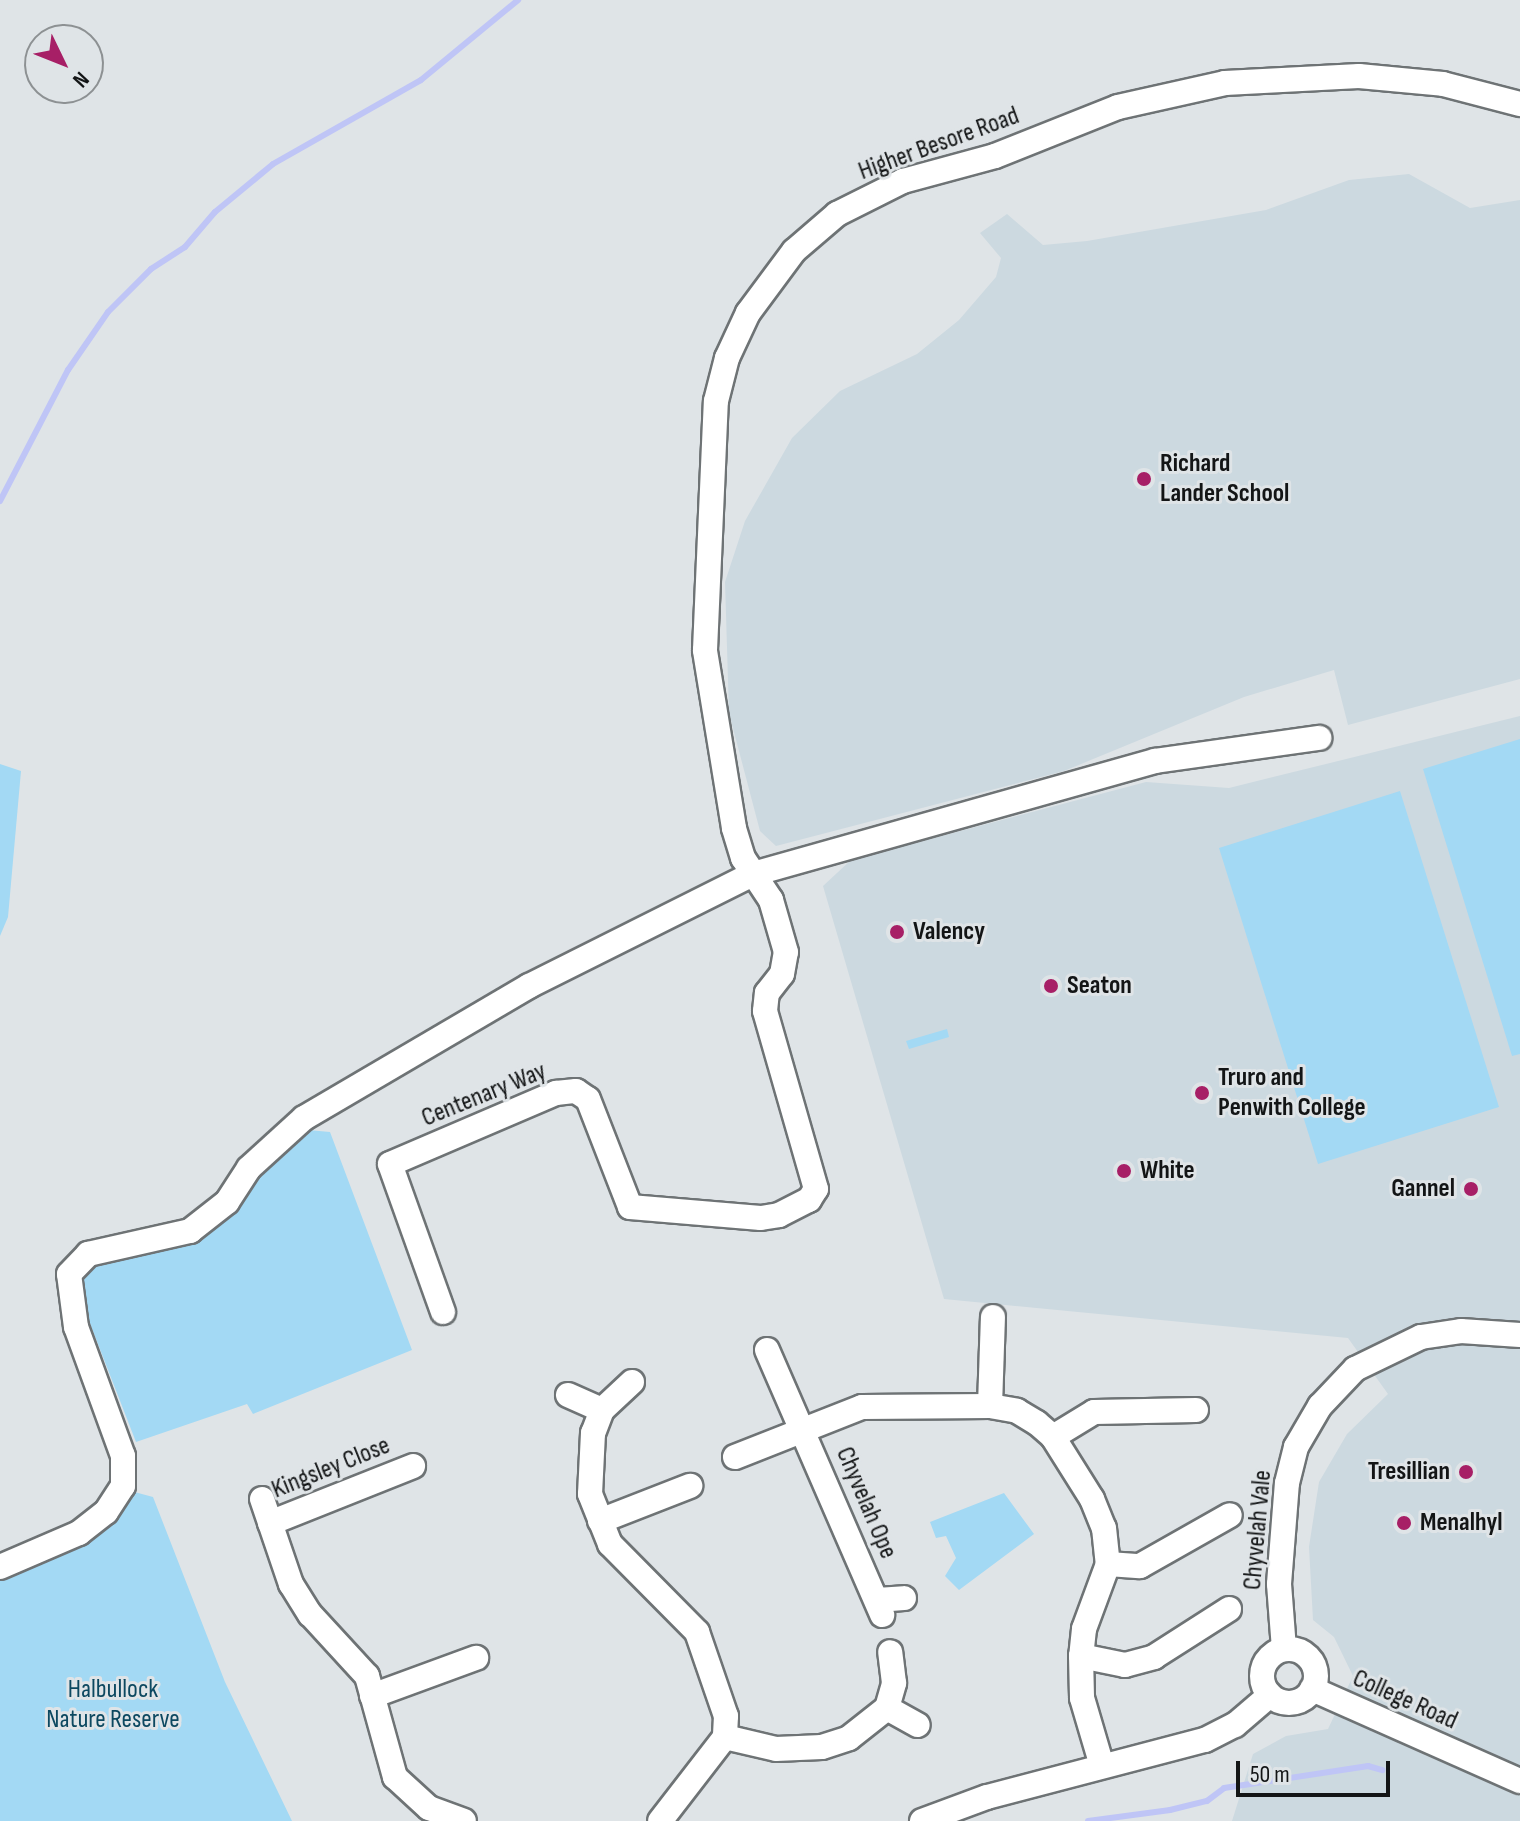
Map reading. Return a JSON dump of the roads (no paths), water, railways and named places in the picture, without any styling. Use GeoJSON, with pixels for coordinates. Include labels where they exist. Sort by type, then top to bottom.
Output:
{"type":"FeatureCollection","features":[{"type":"Feature","properties":{"kind":"street","name":"Higher Besore Road"},"geometry":{"type":"LineString","coordinates":[[753,874],[743,858],[724,787],[705,650],[712,434],[727,358],[748,313],[794,251],[837,214],[903,181],[995,156],[1118,107],[1225,83],[1359,76],[1443,84],[1520,104]]}},
{"type":"Feature","properties":{"kind":"street"},"geometry":{"type":"LineString","coordinates":[[0,1567],[79,1533],[106,1512],[123,1486],[123,1456],[76,1327],[69,1274],[88,1254],[190,1231],[227,1202],[249,1168],[304,1118],[529,986],[753,874],[1155,761],[1319,738]]}},
{"type":"Feature","properties":{"kind":"street","name":"Centenary Way"},"geometry":{"type":"LineString","coordinates":[[443,1312],[390,1164],[556,1093],[576,1091],[588,1099],[630,1207],[761,1218],[779,1215],[809,1200],[816,1189],[765,1011],[767,993],[782,974],[786,952],[771,900],[753,874]]}},
{"type":"Feature","properties":{"kind":"street"},"geometry":{"type":"LineString","coordinates":[[990,1406],[993,1317]]}},
{"type":"Feature","properties":{"kind":"street","name":"Chyvelah Vale"},"geometry":{"type":"LineString","coordinates":[[1284,1649],[1279,1584],[1287,1483],[1296,1447],[1320,1406],[1355,1369],[1421,1337],[1461,1331],[1520,1335]]}},
{"type":"Feature","properties":{"kind":"street","name":"Chyvelah Ope"},"geometry":{"type":"LineString","coordinates":[[767,1350],[804,1428],[879,1607],[904,1598]]}},
{"type":"Feature","properties":{"kind":"street"},"geometry":{"type":"LineString","coordinates":[[632,1382],[602,1410],[588,1468],[600,1521],[628,1568],[697,1632],[719,1686],[725,1737],[660,1821]]}},
{"type":"Feature","properties":{"kind":"street"},"geometry":{"type":"LineString","coordinates":[[568,1395],[602,1410]]}},
{"type":"Feature","properties":{"kind":"street","name":"Chyvelah Ope"},"geometry":{"type":"LineString","coordinates":[[735,1457],[862,1407],[990,1406],[1017,1411],[1053,1437],[1092,1499],[1104,1528],[1108,1564],[1084,1629],[1081,1656],[1082,1698],[1102,1766]]}},
{"type":"Feature","properties":{"kind":"street"},"geometry":{"type":"LineString","coordinates":[[1053,1437],[1094,1412],[1196,1410]]}},
{"type":"Feature","properties":{"kind":"street","name":"Kingsley Close"},"geometry":{"type":"LineString","coordinates":[[413,1466],[266,1511],[291,1584],[310,1614],[349,1650],[367,1676],[395,1777],[429,1808],[461,1821]]}},
{"type":"Feature","properties":{"kind":"street"},"geometry":{"type":"LineString","coordinates":[[600,1521],[690,1486]]}},
{"type":"Feature","properties":{"kind":"street"},"geometry":{"type":"LineString","coordinates":[[1108,1564],[1140,1566],[1230,1515]]}},
{"type":"Feature","properties":{"kind":"street"},"geometry":{"type":"LineString","coordinates":[[1081,1656],[1125,1665],[1154,1657],[1229,1609]]}},
{"type":"Feature","properties":{"kind":"street"},"geometry":{"type":"LineString","coordinates":[[1284,1649],[1300,1652],[1313,1665],[1312,1689],[1295,1702],[1270,1695],[1263,1669],[1284,1649]]}},
{"type":"Feature","properties":{"kind":"street"},"geometry":{"type":"LineString","coordinates":[[725,1737],[776,1749],[822,1747],[849,1738],[887,1708],[894,1683],[890,1652]]}},
{"type":"Feature","properties":{"kind":"street"},"geometry":{"type":"LineString","coordinates":[[372,1696],[476,1658]]}},
{"type":"Feature","properties":{"kind":"street","name":"College Road"},"geometry":{"type":"LineString","coordinates":[[1312,1689],[1520,1781]]}},
{"type":"Feature","properties":{"kind":"street"},"geometry":{"type":"LineString","coordinates":[[922,1821],[1102,1766],[1205,1740],[1235,1725],[1270,1695]]}},
{"type":"Feature","properties":{"kind":"street"},"geometry":{"type":"LineString","coordinates":[[887,1708],[918,1725]]}},
{"type":"Feature","properties":{"kind":"waterway"},"geometry":{"type":"LineString","coordinates":[[0,501],[68,370],[108,312],[151,269],[185,247],[215,212],[273,164],[421,80],[518,0]]}},
{"type":"Feature","properties":{"kind":"waterway"},"geometry":{"type":"LineString","coordinates":[[1088,1821],[1170,1810],[1207,1801],[1224,1788],[1368,1766],[1382,1770]]}},
{"type":"Feature","properties":{"kind":"place","name":"Richard Lander School"},"geometry":{"type":"Point","coordinates":[1144,479]}},
{"type":"Feature","properties":{"kind":"place","name":"Valency"},"geometry":{"type":"Point","coordinates":[897,932]}},
{"type":"Feature","properties":{"kind":"place","name":"Seaton"},"geometry":{"type":"Point","coordinates":[1051,986]}},
{"type":"Feature","properties":{"kind":"place","name":"Truro and Penwith College"},"geometry":{"type":"Point","coordinates":[1202,1093]}},
{"type":"Feature","properties":{"kind":"place","name":"White"},"geometry":{"type":"Point","coordinates":[1124,1171]}},
{"type":"Feature","properties":{"kind":"place","name":"Gannel"},"geometry":{"type":"Point","coordinates":[1471,1189]}},
{"type":"Feature","properties":{"kind":"place","name":"Tresillian"},"geometry":{"type":"Point","coordinates":[1466,1472]}},
{"type":"Feature","properties":{"kind":"place","name":"Menalhyl"},"geometry":{"type":"Point","coordinates":[1404,1523]}},
{"type":"Feature","properties":{"kind":"park label","name":"Halbullock Nature Reserve"},"geometry":{"type":"Point","coordinates":[113,1705]}}]}
